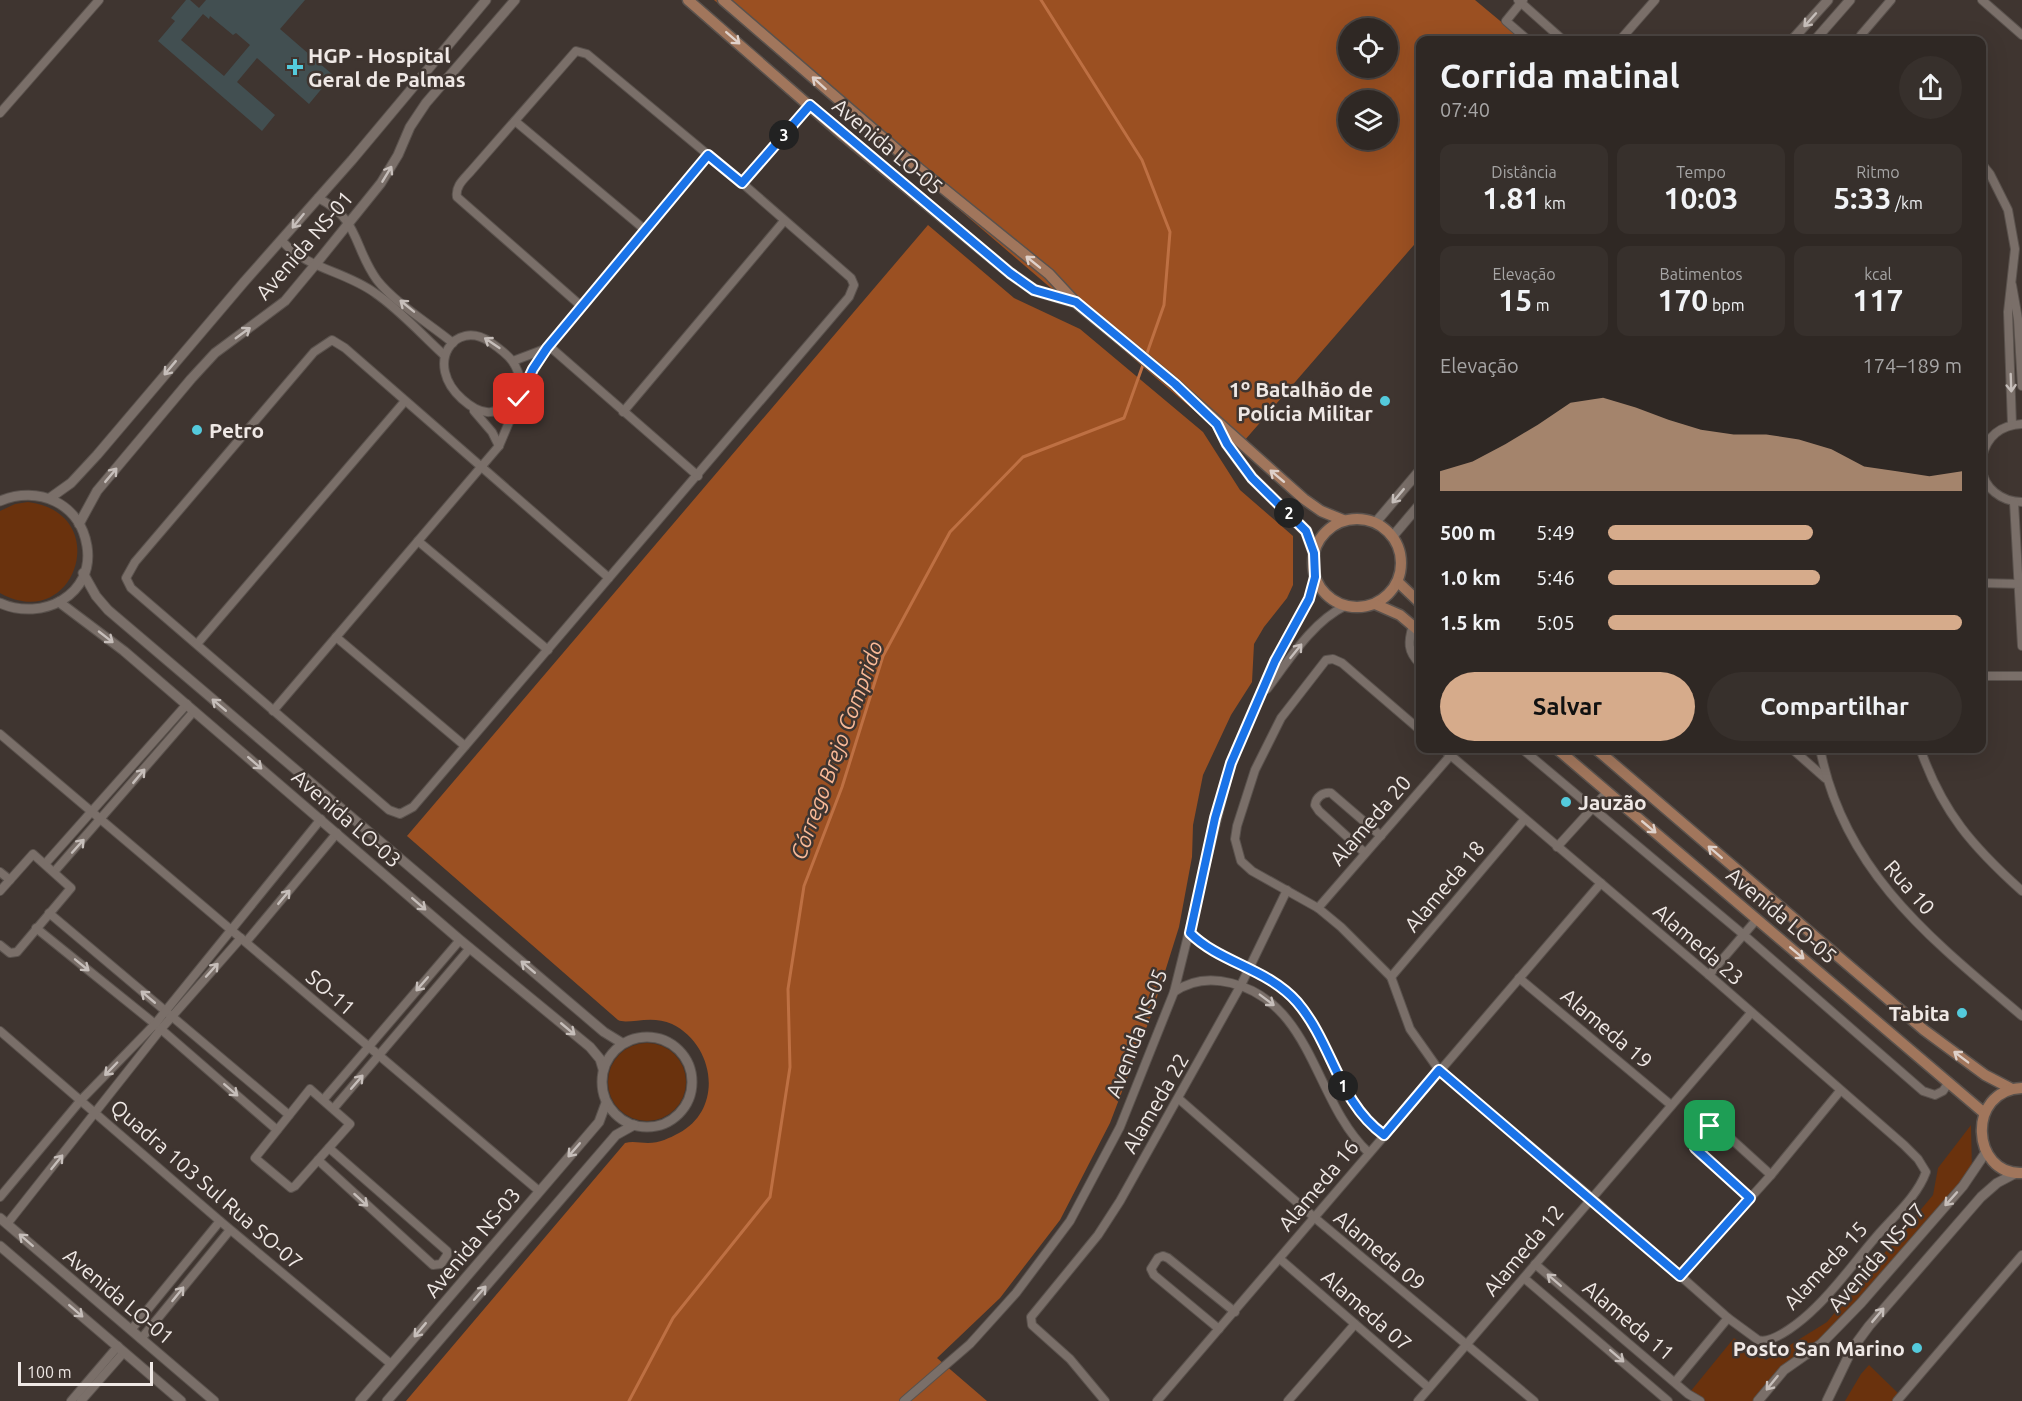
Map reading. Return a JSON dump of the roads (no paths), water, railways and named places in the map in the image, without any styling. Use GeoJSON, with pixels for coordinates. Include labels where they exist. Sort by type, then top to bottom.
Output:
{"type":"FeatureCollection","features":[{"type":"Feature","properties":{"kind":"main road","name":"Avenida LO-05"},"geometry":{"type":"LineString","coordinates":[[688,0],[1010,273],[1034,290],[1076,302]]}},
{"type":"Feature","properties":{"kind":"main road","name":"Avenida LO-05"},"geometry":{"type":"LineString","coordinates":[[723,0],[918,168],[1049,274],[1076,302],[1175,384],[1217,424],[1309,503],[1343,520]]}},
{"type":"Feature","properties":{"kind":"main road","name":"Avenida LO-05"},"geometry":{"type":"LineString","coordinates":[[1217,424],[1227,444],[1252,478],[1306,531],[1314,553]]}},
{"type":"Feature","properties":{"kind":"main road"},"geometry":{"type":"LineString","coordinates":[[1360,518],[1376,522],[1393,536],[1402,561],[1398,582],[1388,596],[1375,604],[1360,607],[1346,606],[1332,599],[1322,590],[1315,577],[1314,553],[1319,539],[1343,520],[1360,518]]}},
{"type":"Feature","properties":{"kind":"main road"},"geometry":{"type":"LineString","coordinates":[[1398,582],[1416,599]]}},
{"type":"Feature","properties":{"kind":"main road"},"geometry":{"type":"LineString","coordinates":[[1375,604],[1390,610],[1416,628]]}},
{"type":"Feature","properties":{"kind":"main road","name":"Avenida LO-05"},"geometry":{"type":"LineString","coordinates":[[1562,753],[1983,1112]]}},
{"type":"Feature","properties":{"kind":"main road","name":"Avenida LO-05"},"geometry":{"type":"LineString","coordinates":[[1601,753],[1924,1030],[1984,1075],[2010,1089]]}},
{"type":"Feature","properties":{"kind":"main road"},"geometry":{"type":"LineString","coordinates":[[2019,1173],[2005,1170],[1986,1152],[1982,1136],[1983,1112],[2010,1089],[2022,1088]]}},
{"type":"Feature","properties":{"kind":"street"},"geometry":{"type":"LineString","coordinates":[[0,113],[99,0]]}},
{"type":"Feature","properties":{"kind":"street","name":"Avenida NS-01"},"geometry":{"type":"LineString","coordinates":[[50,498],[71,483],[97,455],[486,0]]}},
{"type":"Feature","properties":{"kind":"street","name":"Avenida NS-01"},"geometry":{"type":"LineString","coordinates":[[79,524],[97,491],[191,379],[215,353],[285,301],[315,265],[381,183],[398,155],[410,127],[426,103],[514,0]]}},
{"type":"Feature","properties":{"kind":"street"},"geometry":{"type":"LineString","coordinates":[[1624,36],[1655,0]]}},
{"type":"Feature","properties":{"kind":"street"},"geometry":{"type":"LineString","coordinates":[[1796,36],[1828,0]]}},
{"type":"Feature","properties":{"kind":"street"},"geometry":{"type":"LineString","coordinates":[[1818,36],[1850,0]]}},
{"type":"Feature","properties":{"kind":"street"},"geometry":{"type":"LineString","coordinates":[[1861,36],[1891,0]]}},
{"type":"Feature","properties":{"kind":"street"},"geometry":{"type":"LineString","coordinates":[[1982,0],[2022,35]]}},
{"type":"Feature","properties":{"kind":"street"},"geometry":{"type":"LineString","coordinates":[[1523,36],[1506,21],[1521,1],[1559,36]]}},
{"type":"Feature","properties":{"kind":"street"},"geometry":{"type":"LineString","coordinates":[[580,305],[457,197],[458,187],[514,121],[573,53],[581,51],[742,183],[851,278],[854,285],[853,292],[698,476],[413,807],[400,814],[389,810],[131,588],[126,578],[314,352],[332,340],[482,465],[609,579]]}},
{"type":"Feature","properties":{"kind":"street"},"geometry":{"type":"LineString","coordinates":[[742,183],[810,105]]}},
{"type":"Feature","properties":{"kind":"street"},"geometry":{"type":"LineString","coordinates":[[514,121],[644,230]]}},
{"type":"Feature","properties":{"kind":"street"},"geometry":{"type":"LineString","coordinates":[[273,711],[499,446],[523,389],[548,347],[580,305],[708,155]]}},
{"type":"Feature","properties":{"kind":"street"},"geometry":{"type":"LineString","coordinates":[[1986,169],[2008,210],[2018,249],[2008,312],[2012,425]]}},
{"type":"Feature","properties":{"kind":"street"},"geometry":{"type":"LineString","coordinates":[[318,198],[335,208],[349,222],[380,284],[453,343]]}},
{"type":"Feature","properties":{"kind":"street"},"geometry":{"type":"LineString","coordinates":[[623,412],[784,221]]}},
{"type":"Feature","properties":{"kind":"street"},"geometry":{"type":"LineString","coordinates":[[282,241],[297,256],[354,281],[375,293],[444,355]]}},
{"type":"Feature","properties":{"kind":"street"},"geometry":{"type":"LineString","coordinates":[[2011,283],[2021,345],[2022,386]]}},
{"type":"Feature","properties":{"kind":"street"},"geometry":{"type":"LineString","coordinates":[[499,446],[492,432],[450,388],[443,370],[444,355],[453,343],[468,335],[480,335],[508,354],[518,368],[523,389]]}},
{"type":"Feature","properties":{"kind":"street"},"geometry":{"type":"LineString","coordinates":[[2010,345],[2021,345]]}},
{"type":"Feature","properties":{"kind":"street"},"geometry":{"type":"LineString","coordinates":[[548,347],[698,476]]}},
{"type":"Feature","properties":{"kind":"street"},"geometry":{"type":"LineString","coordinates":[[513,361],[548,347]]}},
{"type":"Feature","properties":{"kind":"street"},"geometry":{"type":"LineString","coordinates":[[473,410],[489,413],[519,399]]}},
{"type":"Feature","properties":{"kind":"street"},"geometry":{"type":"LineString","coordinates":[[196,644],[405,401]]}},
{"type":"Feature","properties":{"kind":"street"},"geometry":{"type":"LineString","coordinates":[[1986,448],[1991,437],[2001,429],[2022,424]]}},
{"type":"Feature","properties":{"kind":"street"},"geometry":{"type":"LineString","coordinates":[[1376,522],[1416,475]]}},
{"type":"Feature","properties":{"kind":"street"},"geometry":{"type":"LineString","coordinates":[[1986,482],[1996,494],[2018,502],[2022,646]]}},
{"type":"Feature","properties":{"kind":"street"},"geometry":{"type":"LineString","coordinates":[[0,500],[19,494],[38,494],[50,498],[71,512],[79,524],[87,546],[83,573],[79,583],[67,597],[51,607],[32,611],[1,605]]}},
{"type":"Feature","properties":{"kind":"street"},"geometry":{"type":"LineString","coordinates":[[1393,536],[1416,509]]}},
{"type":"Feature","properties":{"kind":"street"},"geometry":{"type":"LineString","coordinates":[[418,541],[548,650]]}},
{"type":"Feature","properties":{"kind":"street","name":"Avenida LO-03"},"geometry":{"type":"LineString","coordinates":[[83,573],[96,596],[108,610],[604,1032],[622,1043]]}},
{"type":"Feature","properties":{"kind":"street","name":"Avenida NS-05"},"geometry":{"type":"LineString","coordinates":[[904,1401],[970,1344],[1016,1293],[1070,1221],[1120,1127],[1174,992],[1190,933],[1215,818],[1231,763],[1261,698],[1275,661],[1309,599],[1315,577]]}},
{"type":"Feature","properties":{"kind":"street"},"geometry":{"type":"LineString","coordinates":[[1986,583],[2021,584]]}},
{"type":"Feature","properties":{"kind":"street","name":"Avenida LO-03"},"geometry":{"type":"LineString","coordinates":[[59,602],[122,649],[460,940],[590,1047],[600,1059],[603,1070]]}},
{"type":"Feature","properties":{"kind":"street","name":"Avenida NS-05"},"geometry":{"type":"LineString","coordinates":[[1261,698],[1320,624],[1332,612],[1346,606]]}},
{"type":"Feature","properties":{"kind":"street"},"geometry":{"type":"LineString","coordinates":[[1416,631],[1408,644],[1410,652],[1416,659]]}},
{"type":"Feature","properties":{"kind":"street"},"geometry":{"type":"LineString","coordinates":[[336,637],[465,746]]}},
{"type":"Feature","properties":{"kind":"street","name":"Alameda 15"},"geometry":{"type":"LineString","coordinates":[[1416,727],[1341,663],[1333,659],[1326,660],[1281,718],[1255,770],[1235,839],[1241,861],[1252,871],[1318,908],[1341,927],[1391,977],[1410,1029],[1439,1070],[1591,1197],[1728,1318],[1763,1342],[1772,1339],[1800,1321],[1817,1306],[1913,1195],[1926,1172]]}},
{"type":"Feature","properties":{"kind":"street"},"geometry":{"type":"LineString","coordinates":[[1986,676],[2022,676]]}},
{"type":"Feature","properties":{"kind":"street"},"geometry":{"type":"LineString","coordinates":[[45,864],[191,708]]}},
{"type":"Feature","properties":{"kind":"street"},"geometry":{"type":"LineString","coordinates":[[54,872],[101,820],[191,708]]}},
{"type":"Feature","properties":{"kind":"street","name":"SO-11"},"geometry":{"type":"LineString","coordinates":[[0,734],[539,1191]]}},
{"type":"Feature","properties":{"kind":"street","name":"Alameda 23"},"geometry":{"type":"LineString","coordinates":[[1447,753],[1709,975],[1904,1145],[1918,1159],[1926,1172]]}},
{"type":"Feature","properties":{"kind":"street"},"geometry":{"type":"LineString","coordinates":[[1527,753],[1744,935],[1923,1091],[1935,1095],[1943,1091],[1949,1082]]}},
{"type":"Feature","properties":{"kind":"street"},"geometry":{"type":"LineString","coordinates":[[1797,753],[1825,778]]}},
{"type":"Feature","properties":{"kind":"street","name":"Rua 10"},"geometry":{"type":"LineString","coordinates":[[1821,753],[1825,778],[1833,801],[1861,856],[1890,894],[1938,945],[2022,1016]]}},
{"type":"Feature","properties":{"kind":"street"},"geometry":{"type":"LineString","coordinates":[[1922,753],[1942,800],[1962,830],[1980,851],[2022,891]]}},
{"type":"Feature","properties":{"kind":"street","name":"Alameda 20"},"geometry":{"type":"LineString","coordinates":[[1318,908],[1450,756]]}},
{"type":"Feature","properties":{"kind":"street"},"geometry":{"type":"LineString","coordinates":[[1557,847],[1607,792]]}},
{"type":"Feature","properties":{"kind":"street"},"geometry":{"type":"LineString","coordinates":[[1365,853],[1318,811],[1315,805],[1317,799],[1323,794],[1331,793],[1381,836]]}},
{"type":"Feature","properties":{"kind":"street"},"geometry":{"type":"LineString","coordinates":[[3,1221],[96,1113],[158,1026],[321,819]]}},
{"type":"Feature","properties":{"kind":"street","name":"Alameda 18"},"geometry":{"type":"LineString","coordinates":[[1391,977],[1524,819]]}},
{"type":"Feature","properties":{"kind":"street"},"geometry":{"type":"LineString","coordinates":[[168,1014],[244,940],[337,833]]}},
{"type":"Feature","properties":{"kind":"street"},"geometry":{"type":"LineString","coordinates":[[0,891],[31,855],[36,856],[71,888],[16,953],[10,953],[0,945]]}},
{"type":"Feature","properties":{"kind":"street"},"geometry":{"type":"LineString","coordinates":[[0,872],[10,880]]}},
{"type":"Feature","properties":{"kind":"street","name":"Alameda 16"},"geometry":{"type":"LineString","coordinates":[[1157,1401],[1315,1218],[1368,1152],[1601,883]]}},
{"type":"Feature","properties":{"kind":"street","name":"Alameda 22"},"geometry":{"type":"LineString","coordinates":[[1105,1401],[1084,1374],[1032,1325],[1030,1319],[1107,1223],[1179,1099],[1241,985],[1287,891]]}},
{"type":"Feature","properties":{"kind":"street"},"geometry":{"type":"LineString","coordinates":[[49,913],[290,1115]]}},
{"type":"Feature","properties":{"kind":"street"},"geometry":{"type":"LineString","coordinates":[[1709,975],[1757,919]]}},
{"type":"Feature","properties":{"kind":"street"},"geometry":{"type":"LineString","coordinates":[[36,928],[158,1026],[277,1130]]}},
{"type":"Feature","properties":{"kind":"street"},"geometry":{"type":"LineString","coordinates":[[1190,933],[1216,952],[1250,967],[1296,1001],[1323,1044],[1352,1103],[1364,1119],[1384,1135]]}},
{"type":"Feature","properties":{"kind":"street"},"geometry":{"type":"LineString","coordinates":[[324,1100],[460,940]]}},
{"type":"Feature","properties":{"kind":"street"},"geometry":{"type":"LineString","coordinates":[[334,1108],[470,948]]}},
{"type":"Feature","properties":{"kind":"street","name":"Alameda 19"},"geometry":{"type":"LineString","coordinates":[[1519,978],[1671,1105]]}},
{"type":"Feature","properties":{"kind":"street"},"geometry":{"type":"LineString","coordinates":[[1174,992],[1194,982],[1225,981],[1241,985],[1269,1000],[1290,1020],[1334,1107],[1346,1127],[1368,1152]]}},
{"type":"Feature","properties":{"kind":"street","name":"Alameda 12"},"geometry":{"type":"LineString","coordinates":[[1418,1401],[1751,1013]]}},
{"type":"Feature","properties":{"kind":"street"},"geometry":{"type":"LineString","coordinates":[[0,1197],[81,1100],[158,1026]]}},
{"type":"Feature","properties":{"kind":"street","name":"Quadra 103 Sul Rua SO-07"},"geometry":{"type":"LineString","coordinates":[[0,1031],[230,1230],[391,1364]]}},
{"type":"Feature","properties":{"kind":"street"},"geometry":{"type":"LineString","coordinates":[[645,1036],[669,1042],[682,1054],[692,1076],[689,1100],[674,1118],[658,1126],[634,1125],[618,1117],[606,1103],[601,1085],[603,1070],[609,1056],[622,1043],[645,1036]]}},
{"type":"Feature","properties":{"kind":"street"},"geometry":{"type":"LineString","coordinates":[[312,1089],[324,1100],[350,1124],[295,1186],[288,1186],[255,1158],[309,1090],[312,1089]]}},
{"type":"Feature","properties":{"kind":"street"},"geometry":{"type":"LineString","coordinates":[[1680,1276],[1771,1175],[1840,1091]]}},
{"type":"Feature","properties":{"kind":"street","name":"Alameda 09"},"geometry":{"type":"LineString","coordinates":[[1179,1099],[1315,1218],[1534,1401]]}},
{"type":"Feature","properties":{"kind":"street","name":"Avenida NS-03"},"geometry":{"type":"LineString","coordinates":[[360,1401],[599,1122],[606,1103]]}},
{"type":"Feature","properties":{"kind":"street","name":"Avenida NS-03"},"geometry":{"type":"LineString","coordinates":[[387,1401],[616,1135],[634,1125]]}},
{"type":"Feature","properties":{"kind":"street"},"geometry":{"type":"LineString","coordinates":[[1750,1198],[1698,1152],[1695,1146],[1696,1139],[1710,1126],[1717,1126],[1771,1175]]}},
{"type":"Feature","properties":{"kind":"street"},"geometry":{"type":"LineString","coordinates":[[318,1161],[433,1264],[441,1264],[448,1254],[447,1251],[329,1148]]}},
{"type":"Feature","properties":{"kind":"street","name":"Avenida NS-07"},"geometry":{"type":"LineString","coordinates":[[1758,1401],[1784,1370],[1820,1346],[1861,1303],[1962,1186],[1986,1152]]}},
{"type":"Feature","properties":{"kind":"street","name":"Avenida NS-07"},"geometry":{"type":"LineString","coordinates":[[1827,1401],[1852,1349],[1869,1326],[1981,1197],[1997,1183],[2019,1173]]}},
{"type":"Feature","properties":{"kind":"street","name":"Avenida LO-01"},"geometry":{"type":"LineString","coordinates":[[3,1221],[214,1401]]}},
{"type":"Feature","properties":{"kind":"street"},"geometry":{"type":"LineString","coordinates":[[131,1330],[220,1221]]}},
{"type":"Feature","properties":{"kind":"street"},"geometry":{"type":"LineString","coordinates":[[141,1339],[230,1230]]}},
{"type":"Feature","properties":{"kind":"street","name":"Avenida LO-01"},"geometry":{"type":"LineString","coordinates":[[0,1246],[181,1401]]}},
{"type":"Feature","properties":{"kind":"street"},"geometry":{"type":"LineString","coordinates":[[1897,1401],[2022,1255]]}},
{"type":"Feature","properties":{"kind":"street"},"geometry":{"type":"LineString","coordinates":[[1219,1329],[1154,1275],[1152,1266],[1158,1258],[1163,1256],[1168,1258],[1235,1312]]}},
{"type":"Feature","properties":{"kind":"street","name":"Alameda 07"},"geometry":{"type":"LineString","coordinates":[[1281,1258],[1429,1388]]}},
{"type":"Feature","properties":{"kind":"street","name":"Alameda 11"},"geometry":{"type":"LineString","coordinates":[[1535,1264],[1700,1401]]}},
{"type":"Feature","properties":{"kind":"street","name":"Alameda 11"},"geometry":{"type":"LineString","coordinates":[[1524,1278],[1592,1335],[1662,1399]]}},
{"type":"Feature","properties":{"kind":"street"},"geometry":{"type":"LineString","coordinates":[[1675,1382],[1728,1318]]}},
{"type":"Feature","properties":{"kind":"street"},"geometry":{"type":"LineString","coordinates":[[1592,1335],[1604,1323]]}},
{"type":"Feature","properties":{"kind":"street"},"geometry":{"type":"LineString","coordinates":[[1288,1401],[1355,1324]]}},
{"type":"Feature","properties":{"kind":"street"},"geometry":{"type":"LineString","coordinates":[[71,1401],[121,1349]]}},
{"type":"Feature","properties":{"kind":"street"},"geometry":{"type":"LineString","coordinates":[[81,1401],[121,1349]]}},
{"type":"Feature","properties":{"kind":"waterway","name":"Córrego Brejo Comprido"},"geometry":{"type":"LineString","coordinates":[[1041,0],[1142,160],[1170,232],[1164,305],[1146,356]]}},
{"type":"Feature","properties":{"kind":"waterway","name":"Córrego Brejo Comprido"},"geometry":{"type":"LineString","coordinates":[[629,1401],[673,1318],[770,1197],[790,1067],[788,989],[804,886],[842,787],[883,656],[950,532],[1023,457],[1124,418],[1144,362]]}},
{"type":"Feature","properties":{"kind":"place","name":"HGP - Hospital Geral de Palmas"},"geometry":{"type":"Point","coordinates":[295,67]}},
{"type":"Feature","properties":{"kind":"place","name":"1º Batalhão de Polícia Militar"},"geometry":{"type":"Point","coordinates":[1385,401]}},
{"type":"Feature","properties":{"kind":"place","name":"Petro"},"geometry":{"type":"Point","coordinates":[197,430]}},
{"type":"Feature","properties":{"kind":"place","name":"Jauzão"},"geometry":{"type":"Point","coordinates":[1566,802]}},
{"type":"Feature","properties":{"kind":"place","name":"Tabita"},"geometry":{"type":"Point","coordinates":[1962,1013]}},
{"type":"Feature","properties":{"kind":"place","name":"Posto San Marino"},"geometry":{"type":"Point","coordinates":[1917,1348]}}]}
